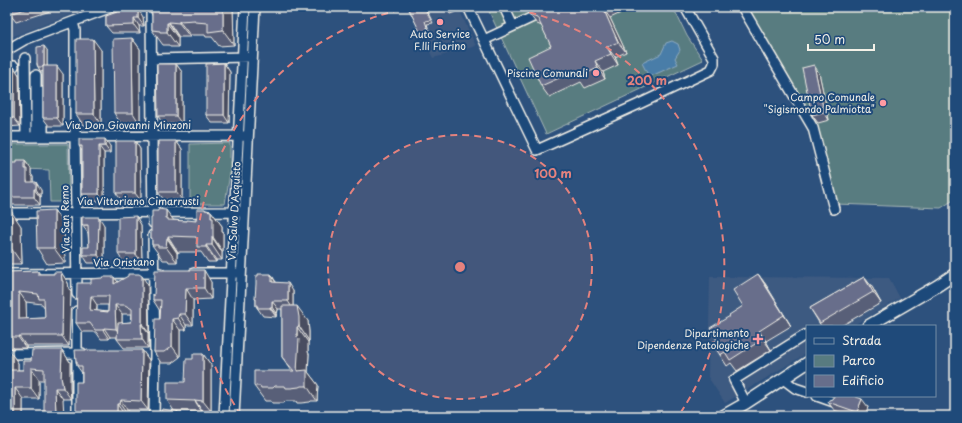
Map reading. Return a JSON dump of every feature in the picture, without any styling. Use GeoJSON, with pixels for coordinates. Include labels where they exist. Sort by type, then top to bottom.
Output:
{"type":"FeatureCollection","features":[{"type":"Feature","properties":{"kind":"main road"},"geometry":{"type":"LineString","coordinates":[[870,325],[955,274]]}},
{"type":"Feature","properties":{"kind":"main road"},"geometry":{"type":"LineString","coordinates":[[723,416],[746,403],[806,364]]}},
{"type":"Feature","properties":{"kind":"street"},"geometry":{"type":"LineString","coordinates":[[151,7],[154,273],[151,354],[154,416]]}},
{"type":"Feature","properties":{"kind":"street","name":"Via Salvo D'Acquisto"},"geometry":{"type":"LineString","coordinates":[[224,416],[244,7]]}},
{"type":"Feature","properties":{"kind":"street","name":"Via Salvo D'Acquisto"},"geometry":{"type":"LineString","coordinates":[[234,416],[255,7]]}},
{"type":"Feature","properties":{"kind":"street"},"geometry":{"type":"LineString","coordinates":[[468,7],[537,150],[711,70],[714,64],[714,58],[685,7]]}},
{"type":"Feature","properties":{"kind":"street"},"geometry":{"type":"LineString","coordinates":[[504,7],[513,26]]}},
{"type":"Feature","properties":{"kind":"street"},"geometry":{"type":"LineString","coordinates":[[742,7],[813,128],[834,209]]}},
{"type":"Feature","properties":{"kind":"street"},"geometry":{"type":"LineString","coordinates":[[7,43],[24,40],[106,8]]}},
{"type":"Feature","properties":{"kind":"street"},"geometry":{"type":"LineString","coordinates":[[484,40],[533,17]]}},
{"type":"Feature","properties":{"kind":"street","name":"Via San Remo"},"geometry":{"type":"LineString","coordinates":[[73,22],[75,30],[77,416]]}},
{"type":"Feature","properties":{"kind":"street"},"geometry":{"type":"LineString","coordinates":[[7,50],[24,40]]}},
{"type":"Feature","properties":{"kind":"street"},"geometry":{"type":"LineString","coordinates":[[25,58],[35,136]]}},
{"type":"Feature","properties":{"kind":"street"},"geometry":{"type":"LineString","coordinates":[[152,59],[252,58]]}},
{"type":"Feature","properties":{"kind":"street"},"geometry":{"type":"LineString","coordinates":[[35,136],[39,76]]}},
{"type":"Feature","properties":{"kind":"street","name":"Via Don Giovanni Minzoni"},"geometry":{"type":"LineString","coordinates":[[7,137],[248,135]]}},
{"type":"Feature","properties":{"kind":"street","name":"Via Vittoriano Cimarrusti"},"geometry":{"type":"LineString","coordinates":[[7,213],[244,212]]}},
{"type":"Feature","properties":{"kind":"street","name":"Via Oristano"},"geometry":{"type":"LineString","coordinates":[[7,274],[170,273]]}},
{"type":"Feature","properties":{"kind":"street"},"geometry":{"type":"LineString","coordinates":[[186,273],[242,273]]}},
{"type":"Feature","properties":{"kind":"street"},"geometry":{"type":"LineString","coordinates":[[746,403],[734,380],[805,335],[806,336]]}},
{"type":"Feature","properties":{"kind":"street"},"geometry":{"type":"LineString","coordinates":[[7,354],[92,354]]}},
{"type":"Feature","properties":{"kind":"street"},"geometry":{"type":"LineString","coordinates":[[783,379],[795,388],[806,392]]}},
{"type":"Feature","properties":{"kind":"street"},"geometry":{"type":"LineString","coordinates":[[820,397],[834,402]]}},
{"type":"Feature","properties":{"kind":"shaded area"},"geometry":{"type":"Polygon","coordinates":[[[7,7],[91,7],[14,36],[7,37],[7,7]]]}},
{"type":"Feature","properties":{"kind":"shaded area","name":"Auto Service F.lli Fiorino"},"geometry":{"type":"Polygon","coordinates":[[[408,7],[458,7],[476,46],[433,58],[408,7]]]}},
{"type":"Feature","properties":{"kind":"shaded area"},"geometry":{"type":"Polygon","coordinates":[[[672,41],[678,44],[680,50],[675,58],[678,64],[649,77],[642,63],[661,54],[666,43],[672,41]]]}},
{"type":"Feature","properties":{"kind":"shaded area","name":"Dipartimento Dipendenze Patologiche"},"geometry":{"type":"Polygon","coordinates":[[[710,277],[889,278],[900,298],[854,325],[806,325],[806,354],[725,403],[708,377],[710,277]]]}},
{"type":"Feature","properties":{"kind":"green space","name":"Piscine Comunali"},"geometry":{"type":"Polygon","coordinates":[[[487,7],[673,7],[687,36],[703,60],[546,134],[487,7]]]}},
{"type":"Feature","properties":{"kind":"green space","name":"Campo Comunale \"Sigismondo Palmiotta\""},"geometry":{"type":"Polygon","coordinates":[[[746,7],[955,7],[955,199],[941,208],[836,204],[818,128],[746,7]]]}},
{"type":"Feature","properties":{"kind":"green space"},"geometry":{"type":"Polygon","coordinates":[[[230,143],[230,173],[225,204],[190,204],[190,144],[230,143]]]}},
{"type":"Feature","properties":{"kind":"green space"},"geometry":{"type":"Polygon","coordinates":[[[7,144],[68,144],[69,202],[50,202],[49,170],[23,169],[23,171],[7,171],[7,144]]]}},
{"type":"Feature","properties":{"kind":"building"},"geometry":{"type":"Polygon","coordinates":[[[8,7],[32,7],[10,14],[8,7]]]}},
{"type":"Feature","properties":{"kind":"building"},"geometry":{"type":"Polygon","coordinates":[[[151,7],[223,7],[223,30],[208,32],[208,23],[195,22],[195,20],[179,21],[179,23],[169,22],[167,23],[167,32],[152,30],[151,7]]]}},
{"type":"Feature","properties":{"kind":"building"},"geometry":{"type":"Polygon","coordinates":[[[408,7],[418,7],[419,9],[424,7],[431,20],[425,21],[428,30],[421,34],[408,7]]]}},
{"type":"Feature","properties":{"kind":"building"},"geometry":{"type":"Polygon","coordinates":[[[446,7],[456,7],[456,8],[448,11],[446,7]]]}},
{"type":"Feature","properties":{"kind":"building"},"geometry":{"type":"Polygon","coordinates":[[[531,7],[604,7],[603,8],[618,42],[607,47],[611,54],[595,61],[598,68],[578,77],[575,71],[541,86],[528,57],[551,46],[537,17],[529,14],[528,12],[531,7]]]}},
{"type":"Feature","properties":{"kind":"building"},"geometry":{"type":"Polygon","coordinates":[[[128,8],[138,9],[138,18],[134,18],[134,25],[106,26],[106,16],[128,8]]]}},
{"type":"Feature","properties":{"kind":"building"},"geometry":{"type":"Polygon","coordinates":[[[132,38],[133,113],[114,113],[113,39],[132,38]]]}},
{"type":"Feature","properties":{"kind":"building"},"geometry":{"type":"Polygon","coordinates":[[[76,39],[93,39],[94,114],[76,114],[76,39]]]}},
{"type":"Feature","properties":{"kind":"building"},"geometry":{"type":"Polygon","coordinates":[[[44,46],[44,66],[38,67],[37,47],[44,46]]]}},
{"type":"Feature","properties":{"kind":"building"},"geometry":{"type":"Polygon","coordinates":[[[224,63],[224,115],[206,115],[206,64],[224,63]]]}},
{"type":"Feature","properties":{"kind":"building"},"geometry":{"type":"Polygon","coordinates":[[[157,64],[176,64],[176,116],[158,116],[157,64]]]}},
{"type":"Feature","properties":{"kind":"building"},"geometry":{"type":"Polygon","coordinates":[[[814,65],[824,112],[812,115],[802,68],[814,65]]]}},
{"type":"Feature","properties":{"kind":"building"},"geometry":{"type":"Polygon","coordinates":[[[43,66],[57,66],[57,118],[43,118],[43,66]]]}},
{"type":"Feature","properties":{"kind":"building"},"geometry":{"type":"Polygon","coordinates":[[[7,67],[14,67],[14,118],[7,118],[7,67]]]}},
{"type":"Feature","properties":{"kind":"building"},"geometry":{"type":"Polygon","coordinates":[[[79,139],[105,139],[105,146],[99,146],[99,194],[82,194],[82,146],[79,146],[79,139]]]}},
{"type":"Feature","properties":{"kind":"building"},"geometry":{"type":"Polygon","coordinates":[[[116,141],[135,141],[135,193],[116,193],[116,141]]]}},
{"type":"Feature","properties":{"kind":"building"},"geometry":{"type":"Polygon","coordinates":[[[158,141],[176,141],[176,192],[158,192],[158,141]]]}},
{"type":"Feature","properties":{"kind":"building"},"geometry":{"type":"Polygon","coordinates":[[[17,161],[25,161],[25,169],[27,169],[27,182],[36,182],[34,197],[7,197],[9,163],[17,163],[17,161]]]}},
{"type":"Feature","properties":{"kind":"building"},"geometry":{"type":"Polygon","coordinates":[[[158,209],[166,210],[166,218],[168,218],[168,220],[187,221],[196,221],[197,209],[211,211],[211,218],[213,218],[212,245],[197,247],[196,237],[168,236],[166,247],[152,245],[152,211],[158,211],[158,209]]]}},
{"type":"Feature","properties":{"kind":"building"},"geometry":{"type":"Polygon","coordinates":[[[54,210],[54,248],[37,248],[36,211],[54,210]]]}},
{"type":"Feature","properties":{"kind":"building"},"geometry":{"type":"Polygon","coordinates":[[[7,211],[11,211],[11,248],[7,248],[7,211]]]}},
{"type":"Feature","properties":{"kind":"building"},"geometry":{"type":"Polygon","coordinates":[[[136,216],[136,254],[118,254],[118,217],[136,216]]]}},
{"type":"Feature","properties":{"kind":"building"},"geometry":{"type":"Polygon","coordinates":[[[82,217],[99,217],[98,255],[83,255],[83,247],[89,247],[88,225],[82,225],[82,217]]]}},
{"type":"Feature","properties":{"kind":"building"},"geometry":{"type":"Polygon","coordinates":[[[155,270],[204,270],[204,288],[186,288],[185,314],[179,314],[178,318],[172,319],[172,346],[164,352],[154,352],[155,319],[160,319],[161,300],[153,300],[155,270]]]}},
{"type":"Feature","properties":{"kind":"building"},"geometry":{"type":"Polygon","coordinates":[[[38,271],[38,274],[54,274],[54,272],[61,272],[63,281],[62,336],[7,337],[7,272],[38,271]],[[19,292],[19,319],[45,318],[44,299],[39,299],[38,294],[19,292]]]}},
{"type":"Feature","properties":{"kind":"building"},"geometry":{"type":"Polygon","coordinates":[[[128,274],[139,274],[142,276],[142,339],[117,339],[118,323],[131,322],[132,320],[132,309],[125,305],[115,305],[116,329],[104,328],[103,330],[95,330],[90,323],[76,323],[77,283],[91,283],[91,279],[114,277],[114,284],[128,276],[128,274]],[[91,296],[90,310],[108,312],[109,296],[91,296]]]}},
{"type":"Feature","properties":{"kind":"building"},"geometry":{"type":"Polygon","coordinates":[[[258,274],[271,274],[272,282],[288,283],[288,301],[272,301],[272,307],[270,308],[257,308],[258,306],[256,306],[255,299],[256,276],[258,276],[258,274]]]}},
{"type":"Feature","properties":{"kind":"building"},"geometry":{"type":"Polygon","coordinates":[[[758,274],[784,315],[759,331],[763,339],[730,360],[725,352],[720,355],[712,343],[717,340],[710,328],[743,306],[733,290],[758,274]]]}},
{"type":"Feature","properties":{"kind":"building"},"geometry":{"type":"Polygon","coordinates":[[[864,277],[873,292],[820,323],[810,308],[864,277]]]}},
{"type":"Feature","properties":{"kind":"building"},"geometry":{"type":"Polygon","coordinates":[[[282,306],[297,306],[299,326],[297,327],[297,337],[299,339],[297,371],[307,370],[307,386],[286,388],[285,386],[275,386],[273,388],[261,388],[260,386],[254,386],[254,371],[294,371],[282,357],[282,306]]]}},
{"type":"Feature","properties":{"kind":"building"},"geometry":{"type":"Polygon","coordinates":[[[32,350],[62,350],[61,377],[63,388],[55,388],[56,416],[44,416],[44,369],[31,368],[31,388],[15,388],[15,416],[7,416],[7,352],[10,352],[10,370],[23,370],[23,361],[31,361],[32,350]]]}},
{"type":"Feature","properties":{"kind":"building"},"geometry":{"type":"Polygon","coordinates":[[[75,350],[142,350],[141,401],[121,400],[120,404],[117,404],[117,416],[76,416],[76,382],[82,382],[82,366],[77,366],[75,350]]]}},
{"type":"Feature","properties":{"kind":"building"},"geometry":{"type":"Polygon","coordinates":[[[193,354],[203,354],[203,401],[167,400],[167,382],[185,382],[186,359],[193,359],[193,354]]]}},
{"type":"Feature","properties":{"kind":"building"},"geometry":{"type":"Polygon","coordinates":[[[833,397],[857,397],[862,399],[857,412],[828,402],[833,397]]]}},
{"type":"Feature","properties":{"kind":"building"},"geometry":{"type":"Polygon","coordinates":[[[162,409],[177,411],[178,416],[160,416],[162,409]]]}},
{"type":"Feature","properties":{"kind":"building"},"geometry":{"type":"Polygon","coordinates":[[[301,411],[302,413],[308,414],[309,416],[294,416],[301,411]]]}},
{"type":"Feature","properties":{"kind":"place","name":"Auto Service F.lli Fiorino"},"geometry":{"type":"Point","coordinates":[440,22]}},
{"type":"Feature","properties":{"kind":"place","name":"Piscine Comunali"},"geometry":{"type":"Point","coordinates":[596,73]}},
{"type":"Feature","properties":{"kind":"place","name":"Campo Comunale \"Sigismondo Palmiotta\""},"geometry":{"type":"Point","coordinates":[883,103]}},
{"type":"Feature","properties":{"kind":"place","name":"Dipartimento Dipendenze Patologiche"},"geometry":{"type":"Point","coordinates":[758,339]}}]}
